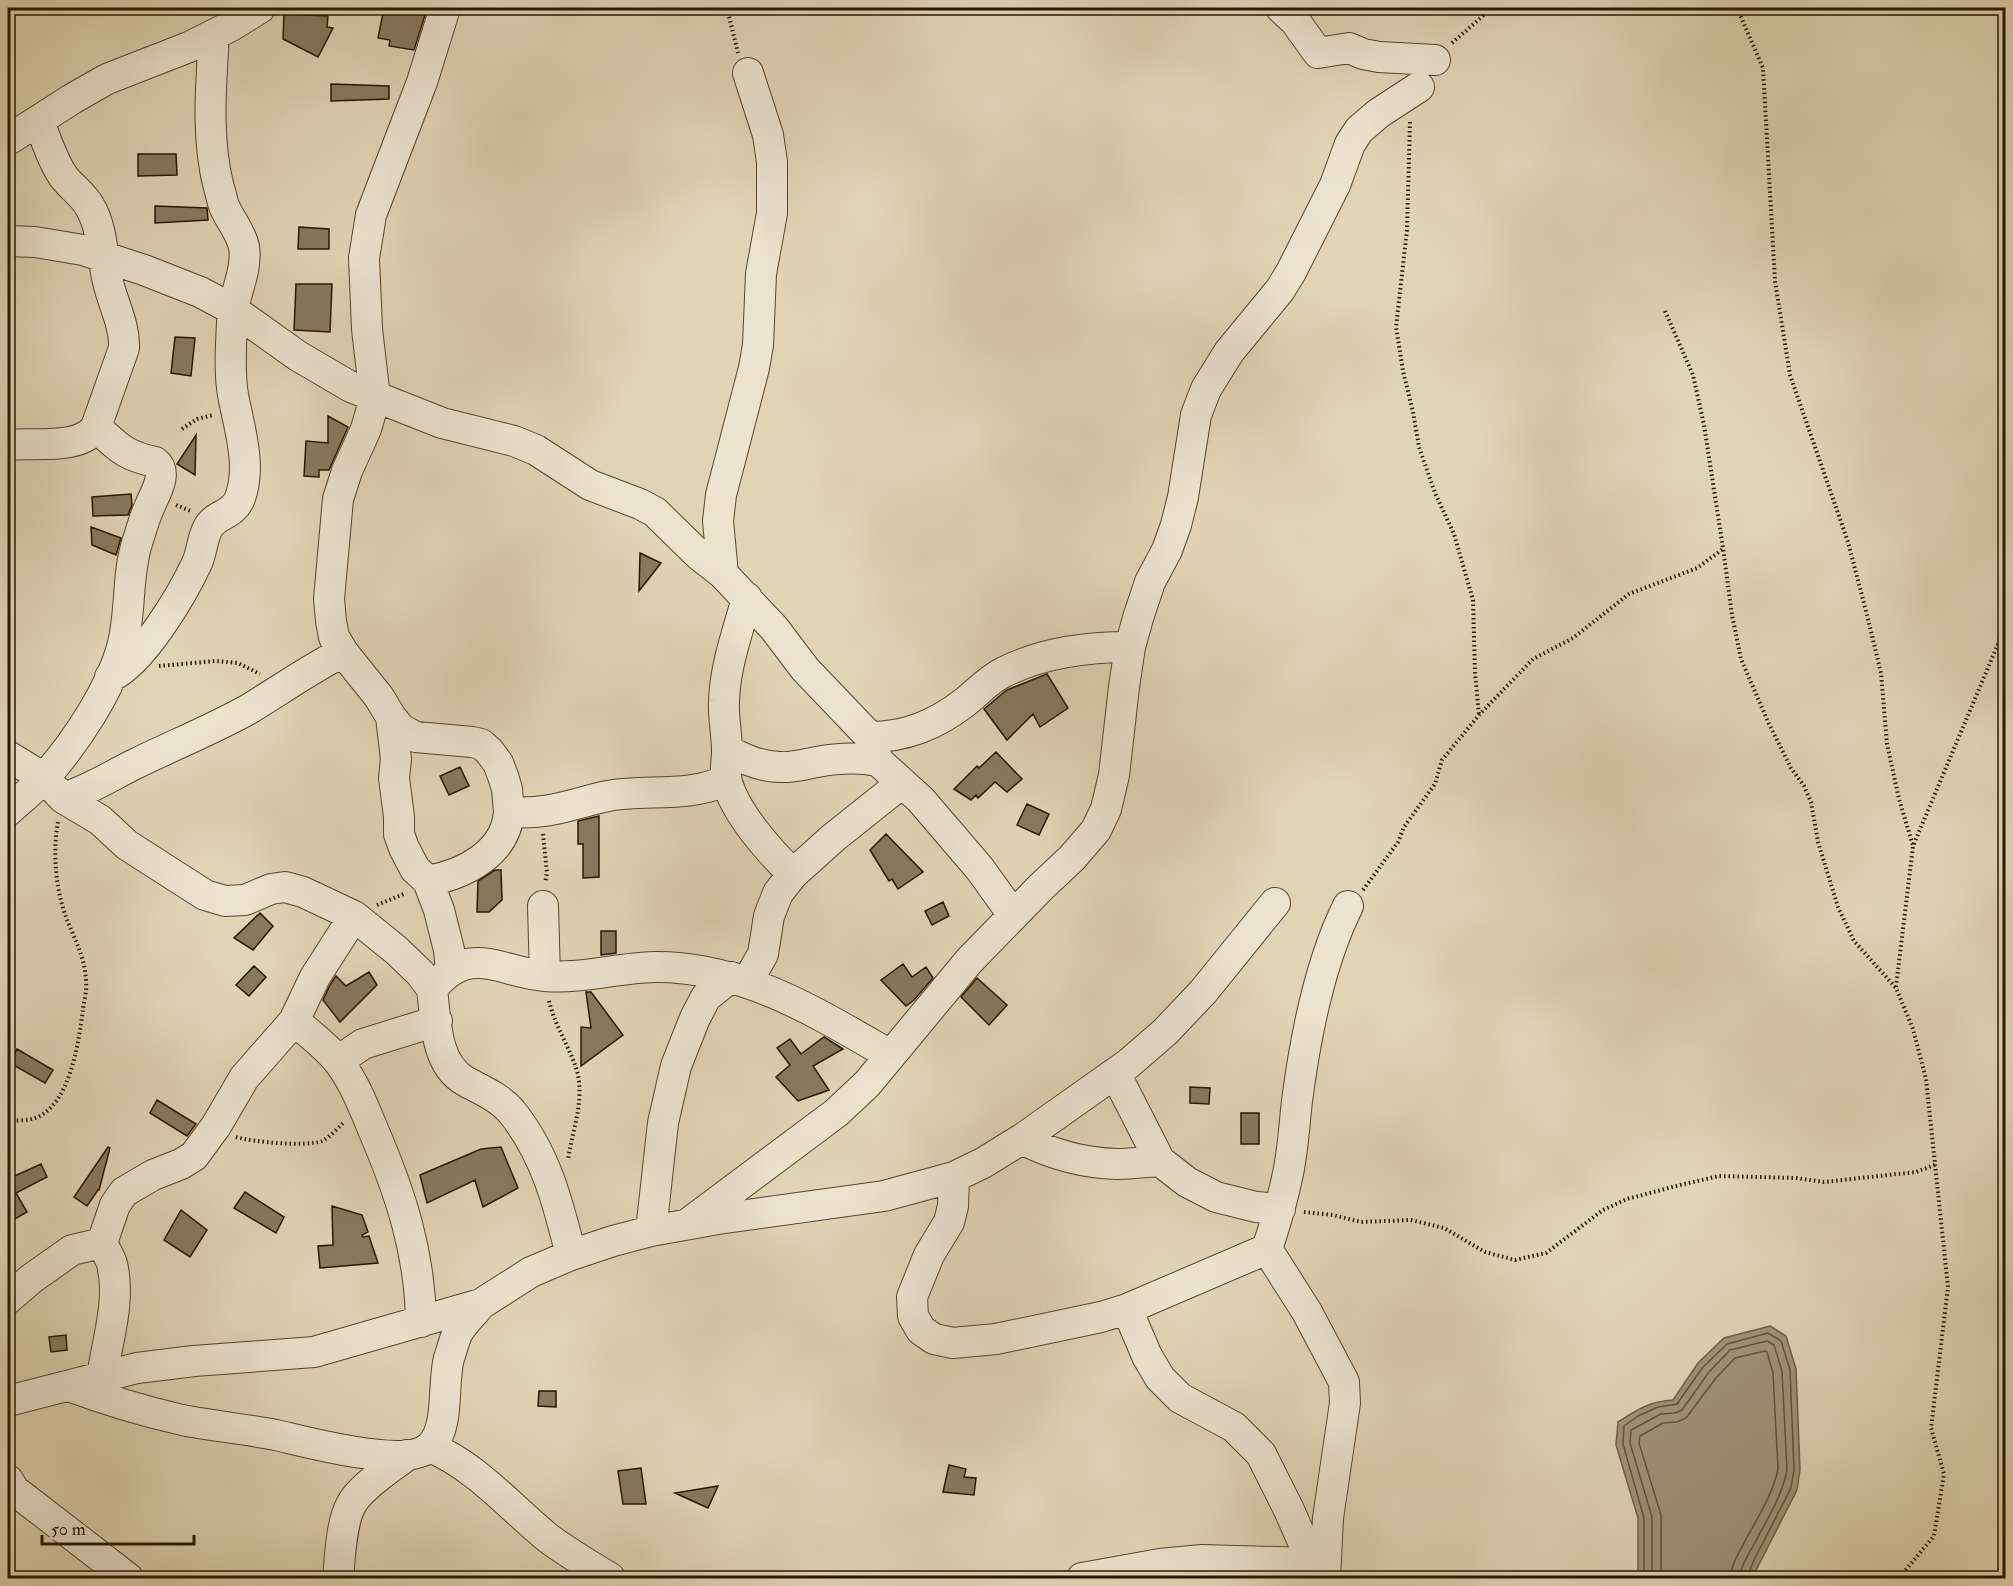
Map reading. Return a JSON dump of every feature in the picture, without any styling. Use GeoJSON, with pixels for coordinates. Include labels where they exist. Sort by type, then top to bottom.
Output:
{"type":"FeatureCollection","features":[{"type":"Feature","properties":{"kind":"street"},"geometry":{"type":"LineString","coordinates":[[8,140],[108,79],[161,59],[214,35],[260,8]]}},
{"type":"Feature","properties":{"kind":"street"},"geometry":{"type":"LineString","coordinates":[[428,881],[459,872],[487,854],[503,837],[508,824],[509,812],[507,789],[503,776],[498,763],[482,744],[416,738],[401,729],[380,697],[343,652],[334,637],[329,599],[338,499],[347,471],[366,429],[375,398],[366,310],[364,258],[371,215],[422,82],[445,8]]}},
{"type":"Feature","properties":{"kind":"street"},"geometry":{"type":"LineString","coordinates":[[1281,8],[1295,21],[1318,53],[1349,48],[1379,57],[1435,60]]}},
{"type":"Feature","properties":{"kind":"street"},"geometry":{"type":"LineString","coordinates":[[110,677],[135,659],[149,641],[198,562],[206,533],[213,521],[229,513],[236,505],[244,480],[242,435],[231,375],[232,309],[244,259],[244,248],[241,236],[224,206],[213,162],[214,35]]}},
{"type":"Feature","properties":{"kind":"street"},"geometry":{"type":"LineString","coordinates":[[723,574],[718,521],[721,495],[754,368],[758,345],[761,274],[772,213],[772,162],[768,135],[748,73]]}},
{"type":"Feature","properties":{"kind":"street"},"geometry":{"type":"LineString","coordinates":[[686,1225],[836,1113],[867,1084],[969,962],[1012,915],[1086,843],[1096,830],[1106,809],[1114,775],[1130,647],[1137,618],[1150,582],[1167,550],[1176,525],[1184,497],[1196,416],[1206,389],[1229,352],[1280,290],[1291,272],[1335,185],[1350,144],[1359,130],[1379,113],[1419,87]]}},
{"type":"Feature","properties":{"kind":"street"},"geometry":{"type":"LineString","coordinates":[[8,445],[46,445],[70,442],[91,434],[96,427],[122,356],[124,338],[108,283],[100,235],[90,205],[64,177],[53,160],[39,121]]}},
{"type":"Feature","properties":{"kind":"street"},"geometry":{"type":"LineString","coordinates":[[8,241],[60,245],[103,256],[200,292],[232,309],[306,361],[351,387],[442,423],[514,441],[536,450],[590,485],[655,512],[700,556],[723,574],[774,628],[805,669],[902,783],[928,807],[980,869],[1012,915]]}},
{"type":"Feature","properties":{"kind":"street"},"geometry":{"type":"LineString","coordinates":[[53,788],[110,677],[123,643],[135,550],[149,507],[155,496],[161,471],[155,462],[126,454],[96,427]]}},
{"type":"Feature","properties":{"kind":"street"},"geometry":{"type":"LineString","coordinates":[[747,598],[726,678],[724,701],[726,780],[742,813],[772,854],[793,874]]}},
{"type":"Feature","properties":{"kind":"street"},"geometry":{"type":"LineString","coordinates":[[727,750],[752,761],[779,768],[854,758],[903,735],[924,728],[963,704],[1002,673],[1029,661],[1087,648],[1130,647]]}},
{"type":"Feature","properties":{"kind":"street"},"geometry":{"type":"LineString","coordinates":[[8,811],[53,788],[82,792],[229,720],[321,663],[343,652]]}},
{"type":"Feature","properties":{"kind":"street"},"geometry":{"type":"LineString","coordinates":[[391,717],[396,759],[394,778],[399,834],[415,869],[428,881],[439,910],[449,950],[441,980],[436,1021],[442,1051],[448,1066],[463,1080],[495,1097],[510,1110],[536,1150],[557,1200],[571,1255]]}},
{"type":"Feature","properties":{"kind":"street"},"geometry":{"type":"LineString","coordinates":[[8,756],[100,820],[127,845],[205,895],[225,901],[245,900],[271,889],[285,887],[303,892],[354,916],[396,950],[420,974],[441,980]]}},
{"type":"Feature","properties":{"kind":"street"},"geometry":{"type":"LineString","coordinates":[[509,812],[543,813],[607,796],[703,788],[726,780]]}},
{"type":"Feature","properties":{"kind":"street"},"geometry":{"type":"LineString","coordinates":[[651,1232],[662,1132],[676,1066],[706,997],[739,980],[763,954],[772,906],[778,893],[793,874],[833,838],[902,783]]}},
{"type":"Feature","properties":{"kind":"street"},"geometry":{"type":"LineString","coordinates":[[8,1401],[137,1368],[194,1361],[314,1352],[481,1304],[531,1272],[613,1241],[686,1225],[884,1196],[954,1177],[983,1163],[1022,1139],[1071,1102],[1115,1073],[1165,1032],[1203,992],[1275,903]]}},
{"type":"Feature","properties":{"kind":"street"},"geometry":{"type":"LineString","coordinates":[[543,906],[545,976]]}},
{"type":"Feature","properties":{"kind":"street"},"geometry":{"type":"LineString","coordinates":[[954,1177],[953,1206],[949,1222],[929,1255],[912,1297],[913,1316],[921,1330],[934,1339],[954,1343],[976,1342],[1022,1335],[1101,1317],[1127,1309],[1267,1249],[1288,1177],[1297,1102],[1317,992],[1340,922],[1348,906]]}},
{"type":"Feature","properties":{"kind":"street"},"geometry":{"type":"LineString","coordinates":[[102,1377],[115,1305],[112,1262],[102,1243],[115,1205],[124,1192],[153,1175],[194,1156],[216,1126],[244,1078],[294,1020],[315,977],[354,916]]}},
{"type":"Feature","properties":{"kind":"street"},"geometry":{"type":"LineString","coordinates":[[441,980],[463,965],[488,963],[545,976],[583,976],[654,968],[689,969],[763,988],[825,1018],[890,1055]]}},
{"type":"Feature","properties":{"kind":"street"},"geometry":{"type":"LineString","coordinates":[[294,1020],[338,1061],[364,1107],[391,1171],[416,1255],[421,1322]]}},
{"type":"Feature","properties":{"kind":"street"},"geometry":{"type":"LineString","coordinates":[[338,1061],[363,1044],[436,1021]]}},
{"type":"Feature","properties":{"kind":"street"},"geometry":{"type":"LineString","coordinates":[[1115,1073],[1160,1161],[1187,1182],[1216,1197],[1256,1207],[1280,1209]]}},
{"type":"Feature","properties":{"kind":"street"},"geometry":{"type":"LineString","coordinates":[[1022,1139],[1043,1150],[1082,1160],[1119,1164],[1160,1161]]}},
{"type":"Feature","properties":{"kind":"street"},"geometry":{"type":"LineString","coordinates":[[8,1299],[31,1279],[72,1250],[102,1243]]}},
{"type":"Feature","properties":{"kind":"street"},"geometry":{"type":"LineString","coordinates":[[1267,1249],[1307,1312],[1344,1382],[1345,1403],[1318,1573]]}},
{"type":"Feature","properties":{"kind":"street"},"geometry":{"type":"LineString","coordinates":[[338,1578],[345,1524],[351,1504],[371,1483],[418,1451],[438,1433],[445,1401],[445,1379],[449,1359],[458,1333],[481,1304]]}},
{"type":"Feature","properties":{"kind":"street"},"geometry":{"type":"LineString","coordinates":[[1127,1309],[1147,1356],[1160,1378],[1180,1398],[1234,1427],[1261,1454],[1318,1573]]}},
{"type":"Feature","properties":{"kind":"street"},"geometry":{"type":"LineString","coordinates":[[69,1386],[132,1408],[344,1451],[377,1455],[418,1451],[448,1455],[466,1466],[549,1538],[573,1556],[610,1578]]}},
{"type":"Feature","properties":{"kind":"street"},"geometry":{"type":"LineString","coordinates":[[8,1480],[14,1490],[128,1578]]}},
{"type":"Feature","properties":{"kind":"street"},"geometry":{"type":"LineString","coordinates":[[1082,1578],[1161,1564],[1202,1560],[1318,1573]]}},
{"type":"Feature","properties":{"kind":"path"},"geometry":{"type":"LineString","coordinates":[[727,8],[738,53],[748,73]]}},
{"type":"Feature","properties":{"kind":"path"},"geometry":{"type":"LineString","coordinates":[[1737,8],[1763,68],[1774,281],[1790,375],[1848,542],[1881,673],[1887,744],[1899,799],[1913,846]]}},
{"type":"Feature","properties":{"kind":"path"},"geometry":{"type":"LineString","coordinates":[[1407,230],[1396,327],[1402,371],[1419,447],[1435,493],[1454,534],[1473,600],[1475,673],[1479,715]]}},
{"type":"Feature","properties":{"kind":"path"},"geometry":{"type":"LineString","coordinates":[[1665,311],[1693,375],[1704,425],[1732,615],[1742,659],[1769,724],[1811,802],[1818,842],[1838,907],[1854,941],[1896,988],[1913,1029],[1926,1079],[1937,1164],[1948,1287],[1931,1428],[1944,1474],[1934,1536],[1899,1578]]}},
{"type":"Feature","properties":{"kind":"path"},"geometry":{"type":"LineString","coordinates":[[155,496],[158,501],[206,514],[213,521]]}},
{"type":"Feature","properties":{"kind":"path"},"geometry":{"type":"LineString","coordinates":[[1348,906],[1367,885],[1398,842],[1404,827],[1435,784],[1442,759],[1479,715],[1533,659],[1573,638],[1629,594],[1697,568],[1723,548]]}},
{"type":"Feature","properties":{"kind":"path"},"geometry":{"type":"LineString","coordinates":[[1896,988],[1913,846],[1998,644],[2006,617]]}},
{"type":"Feature","properties":{"kind":"path"},"geometry":{"type":"LineString","coordinates":[[1998,644],[2006,662]]}},
{"type":"Feature","properties":{"kind":"path"},"geometry":{"type":"LineString","coordinates":[[135,659],[154,667],[215,661],[238,663],[285,687]]}},
{"type":"Feature","properties":{"kind":"path"},"geometry":{"type":"LineString","coordinates":[[8,1121],[35,1118],[51,1107],[66,1084],[74,1064],[87,983],[78,941],[63,908],[54,844],[53,788]]}},
{"type":"Feature","properties":{"kind":"path"},"geometry":{"type":"LineString","coordinates":[[543,813],[547,873],[543,906]]}},
{"type":"Feature","properties":{"kind":"path"},"geometry":{"type":"LineString","coordinates":[[354,916],[428,881]]}},
{"type":"Feature","properties":{"kind":"path"},"geometry":{"type":"LineString","coordinates":[[545,976],[549,1003],[577,1071],[578,1079],[579,1112],[568,1165]]}},
{"type":"Feature","properties":{"kind":"path"},"geometry":{"type":"LineString","coordinates":[[216,1126],[221,1132],[244,1139],[297,1143],[322,1141],[364,1107]]}},
{"type":"Feature","properties":{"kind":"path"},"geometry":{"type":"LineString","coordinates":[[1280,1209],[1333,1215],[1361,1222],[1411,1220],[1444,1228],[1485,1252],[1515,1260],[1546,1253],[1603,1210],[1627,1199],[1719,1176],[1796,1178],[1824,1182],[1916,1172],[1937,1164]]}},
{"type":"Feature","properties":{"kind":"water"},"geometry":{"type":"Polygon","coordinates":[[[1770,1326],[1786,1336],[1796,1369],[1800,1470],[1797,1490],[1752,1578],[1638,1578],[1638,1518],[1616,1445],[1618,1422],[1650,1404],[1673,1400],[1698,1363],[1724,1338],[1770,1326]]]}},
{"type":"Feature","properties":{"kind":"building"},"geometry":{"type":"Polygon","coordinates":[[[384,8],[425,15],[414,50],[389,46],[390,40],[378,38],[384,8]]]}},
{"type":"Feature","properties":{"kind":"building"},"geometry":{"type":"Polygon","coordinates":[[[284,14],[328,16],[327,27],[333,28],[318,57],[283,39],[284,14]]]}},
{"type":"Feature","properties":{"kind":"building"},"geometry":{"type":"Polygon","coordinates":[[[331,84],[389,86],[389,99],[331,101],[331,84]]]}},
{"type":"Feature","properties":{"kind":"building"},"geometry":{"type":"Polygon","coordinates":[[[138,154],[176,154],[177,175],[138,176],[138,154]]]}},
{"type":"Feature","properties":{"kind":"building"},"geometry":{"type":"Polygon","coordinates":[[[155,206],[207,208],[208,220],[155,223],[155,206]]]}},
{"type":"Feature","properties":{"kind":"building"},"geometry":{"type":"Polygon","coordinates":[[[299,227],[329,229],[329,249],[298,249],[299,227]]]}},
{"type":"Feature","properties":{"kind":"building"},"geometry":{"type":"Polygon","coordinates":[[[296,284],[332,284],[330,332],[294,330],[296,284]]]}},
{"type":"Feature","properties":{"kind":"building"},"geometry":{"type":"Polygon","coordinates":[[[175,337],[195,338],[191,376],[171,373],[175,337]]]}},
{"type":"Feature","properties":{"kind":"building"},"geometry":{"type":"Polygon","coordinates":[[[328,416],[348,427],[329,470],[319,470],[319,477],[304,476],[306,441],[328,443],[328,416]]]}},
{"type":"Feature","properties":{"kind":"building"},"geometry":{"type":"Polygon","coordinates":[[[196,435],[195,475],[177,464],[196,435]]]}},
{"type":"Feature","properties":{"kind":"building"},"geometry":{"type":"Polygon","coordinates":[[[131,494],[132,505],[128,515],[93,516],[92,497],[131,494]]]}},
{"type":"Feature","properties":{"kind":"building"},"geometry":{"type":"Polygon","coordinates":[[[91,527],[121,538],[116,555],[92,545],[91,527]]]}},
{"type":"Feature","properties":{"kind":"building"},"geometry":{"type":"Polygon","coordinates":[[[640,553],[661,563],[639,591],[640,553]]]}},
{"type":"Feature","properties":{"kind":"building"},"geometry":{"type":"Polygon","coordinates":[[[1047,674],[1068,708],[1040,727],[1033,714],[1007,740],[984,709],[1007,690],[1047,674]]]}},
{"type":"Feature","properties":{"kind":"building"},"geometry":{"type":"Polygon","coordinates":[[[996,752],[1022,779],[1007,792],[995,782],[978,798],[976,795],[971,800],[954,789],[977,766],[979,768],[996,752]]]}},
{"type":"Feature","properties":{"kind":"building"},"geometry":{"type":"Polygon","coordinates":[[[460,767],[469,786],[449,795],[440,776],[460,767]]]}},
{"type":"Feature","properties":{"kind":"building"},"geometry":{"type":"Polygon","coordinates":[[[1027,804],[1049,814],[1039,835],[1017,825],[1027,804]]]}},
{"type":"Feature","properties":{"kind":"building"},"geometry":{"type":"Polygon","coordinates":[[[599,816],[599,877],[583,878],[583,844],[578,844],[578,821],[599,816]]]}},
{"type":"Feature","properties":{"kind":"building"},"geometry":{"type":"Polygon","coordinates":[[[886,834],[923,872],[898,889],[892,879],[889,881],[870,850],[886,834]]]}},
{"type":"Feature","properties":{"kind":"building"},"geometry":{"type":"Polygon","coordinates":[[[495,870],[501,870],[502,900],[489,912],[477,912],[478,881],[495,870]]]}},
{"type":"Feature","properties":{"kind":"building"},"geometry":{"type":"Polygon","coordinates":[[[943,902],[949,916],[932,925],[925,911],[943,902]]]}},
{"type":"Feature","properties":{"kind":"building"},"geometry":{"type":"Polygon","coordinates":[[[260,913],[273,926],[253,950],[234,938],[260,913]]]}},
{"type":"Feature","properties":{"kind":"building"},"geometry":{"type":"Polygon","coordinates":[[[601,931],[616,931],[616,953],[601,955],[601,931]]]}},
{"type":"Feature","properties":{"kind":"building"},"geometry":{"type":"Polygon","coordinates":[[[903,964],[912,977],[926,967],[933,978],[906,1006],[881,980],[903,964]]]}},
{"type":"Feature","properties":{"kind":"building"},"geometry":{"type":"Polygon","coordinates":[[[254,966],[266,977],[249,996],[236,985],[254,966]]]}},
{"type":"Feature","properties":{"kind":"building"},"geometry":{"type":"Polygon","coordinates":[[[369,972],[377,985],[340,1022],[323,1000],[330,985],[336,976],[346,986],[369,972]]]}},
{"type":"Feature","properties":{"kind":"building"},"geometry":{"type":"Polygon","coordinates":[[[977,978],[1007,1005],[989,1025],[961,997],[977,978]]]}},
{"type":"Feature","properties":{"kind":"building"},"geometry":{"type":"Polygon","coordinates":[[[586,992],[591,992],[623,1035],[581,1066],[581,1027],[591,1028],[586,992]]]}},
{"type":"Feature","properties":{"kind":"building"},"geometry":{"type":"Polygon","coordinates":[[[824,1037],[843,1049],[813,1066],[829,1090],[798,1101],[776,1077],[790,1065],[777,1048],[790,1039],[801,1054],[824,1037]]]}},
{"type":"Feature","properties":{"kind":"building"},"geometry":{"type":"Polygon","coordinates":[[[17,1049],[53,1070],[45,1083],[10,1063],[17,1049]]]}},
{"type":"Feature","properties":{"kind":"building"},"geometry":{"type":"Polygon","coordinates":[[[1190,1087],[1210,1088],[1209,1104],[1190,1103],[1190,1087]]]}},
{"type":"Feature","properties":{"kind":"building"},"geometry":{"type":"Polygon","coordinates":[[[157,1100],[196,1124],[187,1136],[150,1113],[157,1100]]]}},
{"type":"Feature","properties":{"kind":"building"},"geometry":{"type":"Polygon","coordinates":[[[1241,1113],[1259,1113],[1259,1144],[1241,1144],[1241,1113]]]}},
{"type":"Feature","properties":{"kind":"building"},"geometry":{"type":"Polygon","coordinates":[[[108,1147],[110,1148],[99,1190],[87,1206],[74,1197],[108,1147]]]}},
{"type":"Feature","properties":{"kind":"building"},"geometry":{"type":"Polygon","coordinates":[[[501,1147],[518,1188],[483,1207],[475,1180],[427,1203],[420,1175],[481,1149],[501,1147]]]}},
{"type":"Feature","properties":{"kind":"building"},"geometry":{"type":"Polygon","coordinates":[[[41,1164],[47,1177],[16,1193],[27,1212],[8,1223],[8,1179],[41,1164]]]}},
{"type":"Feature","properties":{"kind":"building"},"geometry":{"type":"Polygon","coordinates":[[[245,1192],[284,1217],[276,1233],[234,1208],[245,1192]]]}},
{"type":"Feature","properties":{"kind":"building"},"geometry":{"type":"Polygon","coordinates":[[[332,1206],[362,1215],[368,1232],[362,1235],[363,1237],[369,1236],[378,1263],[320,1268],[318,1246],[333,1245],[332,1206]]]}},
{"type":"Feature","properties":{"kind":"building"},"geometry":{"type":"Polygon","coordinates":[[[181,1210],[207,1230],[190,1257],[164,1240],[181,1210]]]}},
{"type":"Feature","properties":{"kind":"building"},"geometry":{"type":"Polygon","coordinates":[[[66,1335],[67,1350],[51,1352],[49,1337],[66,1335]]]}},
{"type":"Feature","properties":{"kind":"building"},"geometry":{"type":"Polygon","coordinates":[[[539,1391],[556,1391],[556,1407],[538,1406],[539,1391]]]}},
{"type":"Feature","properties":{"kind":"building"},"geometry":{"type":"Polygon","coordinates":[[[949,1465],[966,1469],[964,1477],[976,1478],[974,1495],[943,1492],[949,1465]]]}},
{"type":"Feature","properties":{"kind":"building"},"geometry":{"type":"Polygon","coordinates":[[[641,1468],[646,1504],[623,1504],[618,1471],[641,1468]]]}},
{"type":"Feature","properties":{"kind":"building"},"geometry":{"type":"Polygon","coordinates":[[[718,1486],[708,1508],[675,1493],[718,1486]]]}}]}
